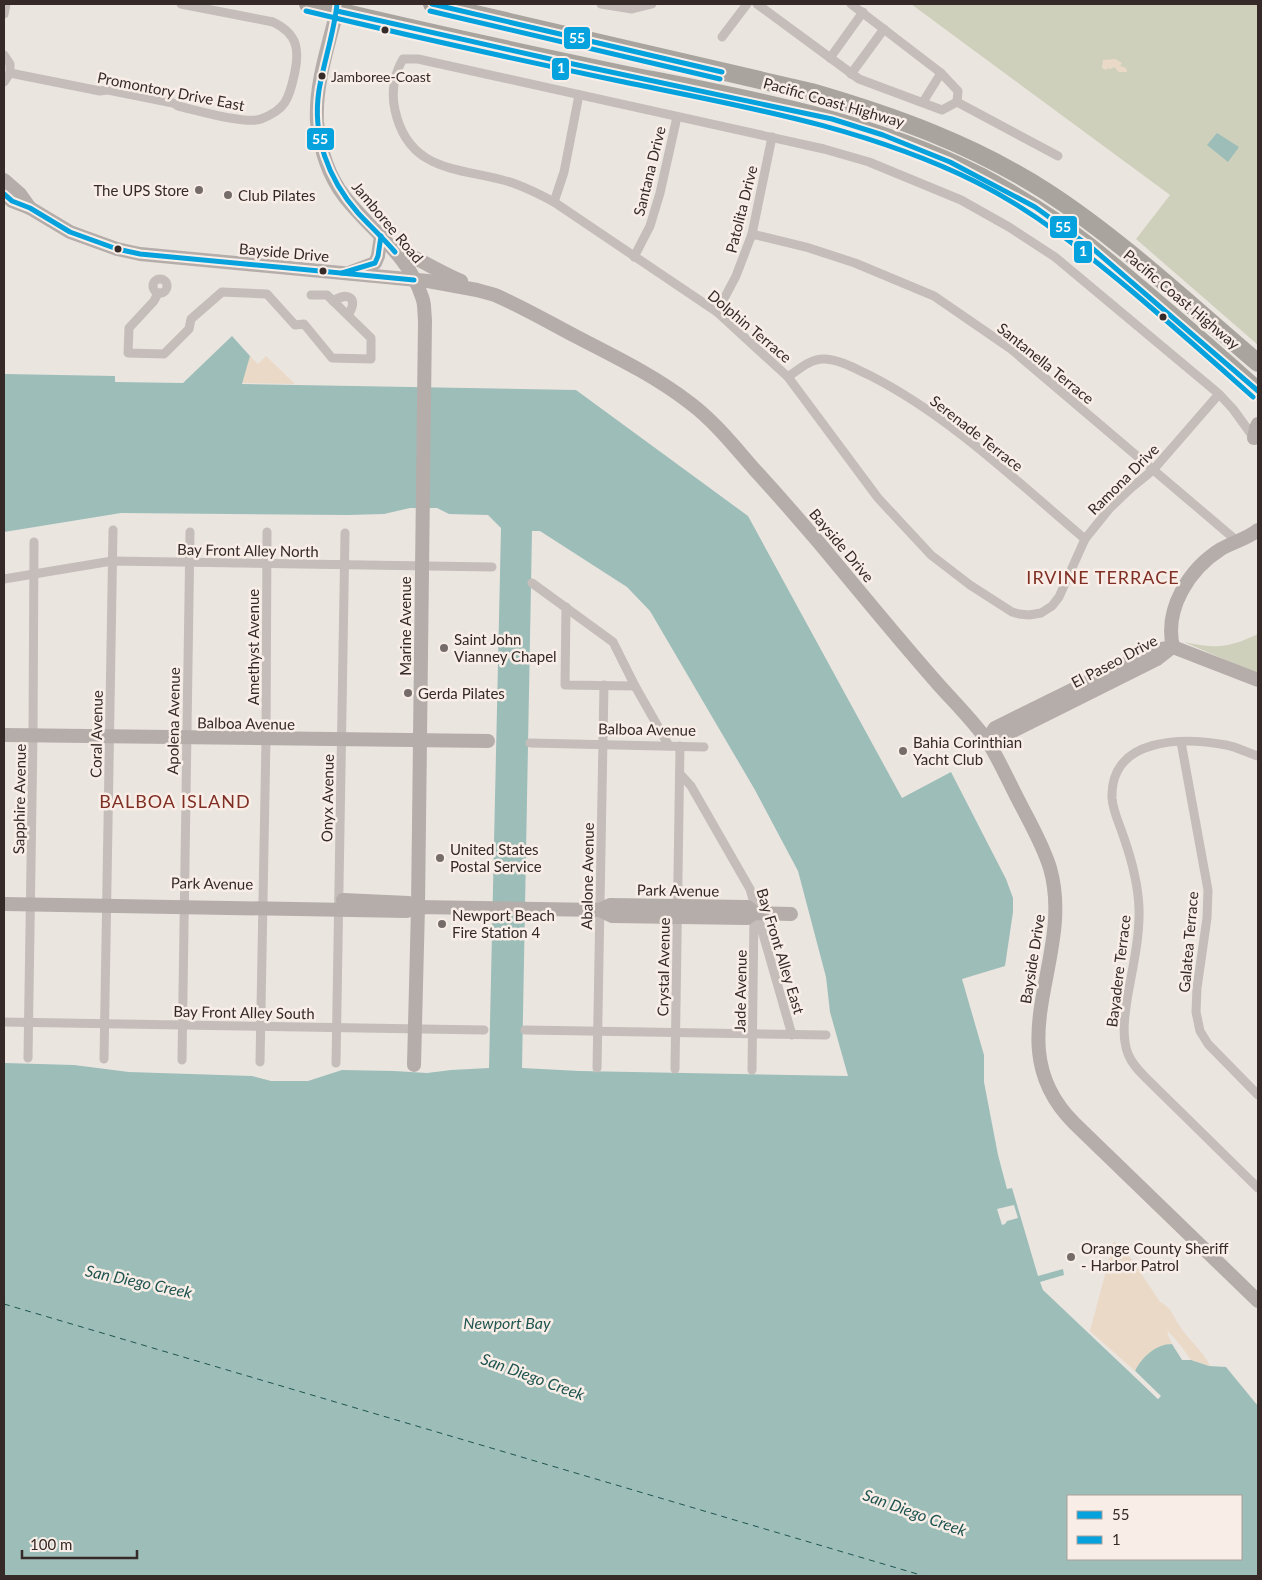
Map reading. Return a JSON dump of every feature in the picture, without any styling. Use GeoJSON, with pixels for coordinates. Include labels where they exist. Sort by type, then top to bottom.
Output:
{"type":"FeatureCollection","features":[{"type":"Feature","properties":{"kind":"highway","name":"Pacific Coast Highway"},"geometry":{"type":"LineString","coordinates":[[308,4],[559,61],[832,119],[883,135],[943,159],[980,176],[1028,203],[1078,238],[1170,314],[1258,391]]}},
{"type":"Feature","properties":{"kind":"highway","name":"Pacific Coast Highway"},"geometry":{"type":"LineString","coordinates":[[432,4],[811,92],[907,122],[957,143],[1003,166],[1046,191],[1088,221],[1128,252],[1258,363]]}},
{"type":"Feature","properties":{"kind":"highway"},"geometry":{"type":"LineString","coordinates":[[478,4],[502,20]]}},
{"type":"Feature","properties":{"kind":"street"},"geometry":{"type":"LineString","coordinates":[[4,14],[6,4]]}},
{"type":"Feature","properties":{"kind":"street","name":"Promontory Drive East"},"geometry":{"type":"LineString","coordinates":[[10,73],[173,103],[178,106],[247,121],[260,120],[282,107],[289,98],[297,64],[297,47],[289,33],[272,22],[181,4]]}},
{"type":"Feature","properties":{"kind":"street"},"geometry":{"type":"LineString","coordinates":[[601,4],[632,9],[652,4]]}},
{"type":"Feature","properties":{"kind":"street"},"geometry":{"type":"LineString","coordinates":[[722,37],[747,4]]}},
{"type":"Feature","properties":{"kind":"street"},"geometry":{"type":"LineString","coordinates":[[757,4],[859,79],[942,110],[957,102]]}},
{"type":"Feature","properties":{"kind":"street"},"geometry":{"type":"LineString","coordinates":[[851,4],[941,73],[958,90],[957,102]]}},
{"type":"Feature","properties":{"kind":"street","name":"Jamboree Road"},"geometry":{"type":"LineString","coordinates":[[337,11],[318,93],[317,121],[327,166],[334,181],[354,209],[392,248],[407,266],[414,280]]}},
{"type":"Feature","properties":{"kind":"street"},"geometry":{"type":"LineString","coordinates":[[830,58],[863,12]]}},
{"type":"Feature","properties":{"kind":"street"},"geometry":{"type":"LineString","coordinates":[[851,74],[884,29]]}},
{"type":"Feature","properties":{"kind":"street"},"geometry":{"type":"LineString","coordinates":[[4,54],[10,64],[10,73],[4,82]]}},
{"type":"Feature","properties":{"kind":"street","name":"Dolphin Terrace"},"geometry":{"type":"LineString","coordinates":[[579,95],[418,59],[403,59],[397,69],[392,100],[396,119],[408,141],[423,157],[439,165],[512,183],[535,191],[717,312],[788,377],[878,498],[931,555],[970,585],[1012,612],[1029,615],[1041,613]]}},
{"type":"Feature","properties":{"kind":"street"},"geometry":{"type":"LineString","coordinates":[[923,102],[941,73]]}},
{"type":"Feature","properties":{"kind":"street"},"geometry":{"type":"LineString","coordinates":[[554,202],[564,172],[579,95],[824,149],[869,162],[961,200],[1009,227],[1055,257],[1219,394],[1257,435]]}},
{"type":"Feature","properties":{"kind":"street"},"geometry":{"type":"LineString","coordinates":[[957,102],[1058,156]]}},
{"type":"Feature","properties":{"kind":"street","name":"Santana Drive"},"geometry":{"type":"LineString","coordinates":[[634,257],[650,226],[660,193],[677,117]]}},
{"type":"Feature","properties":{"kind":"street","name":"Patolita Drive"},"geometry":{"type":"LineString","coordinates":[[717,312],[736,276],[752,234],[772,137]]}},
{"type":"Feature","properties":{"kind":"street","name":"Bayside Drive"},"geometry":{"type":"LineString","coordinates":[[4,180],[20,194],[30,208]]}},
{"type":"Feature","properties":{"kind":"street","name":"Bayside Drive"},"geometry":{"type":"LineString","coordinates":[[4,194],[12,201],[30,208],[70,232],[117,249],[140,254],[414,280],[477,290],[508,301],[619,358],[659,381],[692,404],[725,436],[805,525],[889,627],[987,740],[1040,842],[1050,868],[1055,894],[1055,929],[1038,1032],[1038,1054],[1042,1073],[1050,1094],[1070,1119],[1258,1301]]}},
{"type":"Feature","properties":{"kind":"street","name":"Santanella Terrace"},"geometry":{"type":"LineString","coordinates":[[752,234],[806,247],[855,263],[934,296],[1011,349],[1237,542]]}},
{"type":"Feature","properties":{"kind":"street"},"geometry":{"type":"LineString","coordinates":[[344,274],[375,263],[381,236]]}},
{"type":"Feature","properties":{"kind":"street"},"geometry":{"type":"LineString","coordinates":[[392,248],[410,254],[442,273],[463,281],[477,290]]}},
{"type":"Feature","properties":{"kind":"street","name":"Marine Avenue"},"geometry":{"type":"LineString","coordinates":[[414,280],[423,298],[424,307],[418,907],[414,1065]]}},
{"type":"Feature","properties":{"kind":"street"},"geometry":{"type":"LineString","coordinates":[[158,293],[154,301],[128,328],[128,353],[164,354],[189,330],[191,319],[222,292],[237,292],[267,294],[294,324],[304,324],[332,358],[370,359],[370,338],[327,295],[311,295]]}},
{"type":"Feature","properties":{"kind":"street"},"geometry":{"type":"LineString","coordinates":[[333,301],[341,296],[347,296],[352,299],[354,303],[348,316]]}},
{"type":"Feature","properties":{"kind":"street","name":"Serenade Terrace"},"geometry":{"type":"LineString","coordinates":[[788,377],[810,362],[824,359],[846,364],[883,382],[953,428],[1085,540]]}},
{"type":"Feature","properties":{"kind":"street","name":"Ramona Drive"},"geometry":{"type":"LineString","coordinates":[[1041,613],[1052,606],[1058,597],[1085,540],[1110,508],[1153,470],[1219,394]]}},
{"type":"Feature","properties":{"kind":"street","name":"Coral Avenue"},"geometry":{"type":"LineString","coordinates":[[104,1059],[113,530]]}},
{"type":"Feature","properties":{"kind":"street"},"geometry":{"type":"LineString","coordinates":[[1258,530],[1222,548],[1208,558],[1187,582],[1180,594],[1171,631],[1173,647],[1258,680]]}},
{"type":"Feature","properties":{"kind":"street","name":"Apolena Avenue"},"geometry":{"type":"LineString","coordinates":[[182,1060],[190,532]]}},
{"type":"Feature","properties":{"kind":"street","name":"Amethyst Avenue"},"geometry":{"type":"LineString","coordinates":[[260,1062],[266,739],[267,532]]}},
{"type":"Feature","properties":{"kind":"street","name":"Onyx Avenue"},"geometry":{"type":"LineString","coordinates":[[336,1064],[345,533]]}},
{"type":"Feature","properties":{"kind":"street","name":"Sapphire Avenue"},"geometry":{"type":"LineString","coordinates":[[28,1058],[34,735],[34,542]]}},
{"type":"Feature","properties":{"kind":"street","name":"Bay Front Alley North"},"geometry":{"type":"LineString","coordinates":[[4,579],[112,561],[492,567]]}},
{"type":"Feature","properties":{"kind":"street"},"geometry":{"type":"LineString","coordinates":[[532,583],[613,642],[669,746]]}},
{"type":"Feature","properties":{"kind":"street"},"geometry":{"type":"LineString","coordinates":[[566,607],[565,685],[635,686]]}},
{"type":"Feature","properties":{"kind":"street","name":"El Paseo Drive"},"geometry":{"type":"LineString","coordinates":[[987,740],[1001,737],[1149,664],[1173,647]]}},
{"type":"Feature","properties":{"kind":"street","name":"Abalone Avenue"},"geometry":{"type":"LineString","coordinates":[[597,1068],[604,685]]}},
{"type":"Feature","properties":{"kind":"street","name":"Balboa Avenue"},"geometry":{"type":"LineString","coordinates":[[4,735],[488,742]]}},
{"type":"Feature","properties":{"kind":"street","name":"Galatea Terrace"},"geometry":{"type":"LineString","coordinates":[[1181,742],[1208,890],[1207,918],[1197,988],[1196,1012],[1200,1031],[1208,1044],[1258,1094]]}},
{"type":"Feature","properties":{"kind":"street","name":"Bayadere Terrace"},"geometry":{"type":"LineString","coordinates":[[1258,756],[1228,745],[1204,742],[1161,743],[1143,748],[1134,752],[1119,766],[1113,786],[1112,799],[1131,858],[1137,881],[1139,901],[1139,922],[1125,1017],[1124,1038],[1128,1053],[1135,1066],[1258,1188]]}},
{"type":"Feature","properties":{"kind":"street","name":"Balboa Avenue"},"geometry":{"type":"LineString","coordinates":[[530,743],[704,747]]}},
{"type":"Feature","properties":{"kind":"street","name":"Crystal Avenue"},"geometry":{"type":"LineString","coordinates":[[675,1069],[680,746]]}},
{"type":"Feature","properties":{"kind":"street","name":"Bay Front Alley East"},"geometry":{"type":"LineString","coordinates":[[680,774],[691,786],[750,889],[792,1035]]}},
{"type":"Feature","properties":{"kind":"street","name":"Park Avenue"},"geometry":{"type":"LineString","coordinates":[[4,896],[31,900],[107,902],[339,905],[407,902],[418,907],[600,910],[610,905],[678,912],[748,907],[756,913],[791,914]]}},
{"type":"Feature","properties":{"kind":"street","name":"Park Avenue"},"geometry":{"type":"LineString","coordinates":[[4,904],[31,900]]}},
{"type":"Feature","properties":{"kind":"street","name":"Jade Avenue"},"geometry":{"type":"LineString","coordinates":[[752,1070],[756,913]]}},
{"type":"Feature","properties":{"kind":"street","name":"Bay Front Alley South"},"geometry":{"type":"LineString","coordinates":[[4,1022],[484,1030]]}},
{"type":"Feature","properties":{"kind":"street"},"geometry":{"type":"LineString","coordinates":[[526,1030],[826,1035]]}},
{"type":"Feature","properties":{"kind":"green space"},"geometry":{"type":"Polygon","coordinates":[[[911,4],[1258,4],[1258,345],[1136,239],[1170,195],[911,4]]]}},
{"type":"Feature","properties":{"kind":"green space"},"geometry":{"type":"Polygon","coordinates":[[[1258,634],[1258,674],[1184,642],[1205,646],[1222,646],[1230,645],[1258,634]]]}},
{"type":"Feature","properties":{"kind":"sand"},"geometry":{"type":"Polygon","coordinates":[[[1115,59],[1122,63],[1120,66],[1126,68],[1127,72],[1119,72],[1114,67],[1106,70],[1102,68],[1103,60],[1115,59]]]}},
{"type":"Feature","properties":{"kind":"sand"},"geometry":{"type":"Polygon","coordinates":[[[250,356],[258,364],[266,356],[295,384],[242,383],[250,356]]]}},
{"type":"Feature","properties":{"kind":"sand"},"geometry":{"type":"Polygon","coordinates":[[[1114,1241],[1132,1260],[1160,1302],[1169,1309],[1210,1366],[1191,1360],[1169,1332],[1167,1333],[1172,1344],[1161,1346],[1150,1353],[1135,1371],[1090,1331],[1114,1241]]]}},
{"type":"Feature","properties":{"kind":"water"},"geometry":{"type":"Polygon","coordinates":[[[1217,133],[1239,147],[1228,162],[1207,145],[1217,133]]]}},
{"type":"Feature","properties":{"kind":"water","name":"Newport Bay"},"geometry":{"type":"Polygon","coordinates":[[[232,336],[250,356],[242,384],[576,390],[748,516],[902,798],[951,772],[1006,879],[1013,898],[1013,912],[1005,966],[962,979],[984,1055],[984,1082],[998,1155],[1007,1189],[1012,1188],[1038,1276],[1063,1269],[1064,1275],[1040,1282],[1043,1290],[1158,1399],[1160,1396],[1135,1371],[1150,1352],[1160,1346],[1172,1344],[1182,1360],[1191,1360],[1209,1366],[1226,1367],[1258,1406],[1258,1576],[4,1576],[4,1063],[74,1065],[129,1072],[252,1076],[271,1081],[308,1081],[342,1070],[427,1073],[489,1068],[501,528],[488,515],[449,514],[437,508],[410,508],[384,514],[348,515],[121,513],[4,532],[4,374],[115,376],[115,382],[183,383],[232,336]],[[532,531],[522,1068],[580,1071],[848,1076],[830,1012],[826,977],[798,871],[755,790],[650,611],[627,587],[540,531],[532,531]]]}},
{"type":"Feature","properties":{"kind":"pier"},"geometry":{"type":"Polygon","coordinates":[[[1014,1205],[1018,1218],[1007,1221],[1002,1225],[997,1209],[1014,1205]]]}},
{"type":"Feature","properties":{"kind":"pier"},"geometry":{"type":"Polygon","coordinates":[[[1124,1365],[1135,1371],[1161,1396],[1158,1399],[1124,1365]]]}},
{"type":"Feature","properties":{"kind":"ferry route"},"geometry":{"type":"LineString","coordinates":[[4,1304],[924,1576]]}},
{"type":"Feature","properties":{"kind":"transit line","name":"55"},"geometry":{"type":"LineString","coordinates":[[337,4],[334,26],[319,90],[317,107],[320,140],[331,171],[347,200],[395,252]]}},
{"type":"Feature","properties":{"kind":"transit line","name":"55"},"geometry":{"type":"LineString","coordinates":[[432,4],[722,72]]}},
{"type":"Feature","properties":{"kind":"transit line","name":"1"},"geometry":{"type":"LineString","coordinates":[[306,11],[501,56],[755,109],[845,132],[890,146],[933,163],[997,193],[1039,219],[1097,262],[1253,397]]}},
{"type":"Feature","properties":{"kind":"transit line","name":"55"},"geometry":{"type":"LineString","coordinates":[[337,11],[559,61],[832,119],[883,135],[950,162],[1035,207],[1092,248],[1258,391]]}},
{"type":"Feature","properties":{"kind":"transit line","name":"1"},"geometry":{"type":"LineString","coordinates":[[430,11],[720,79]]}},
{"type":"Feature","properties":{"kind":"transit line","name":"55"},"geometry":{"type":"LineString","coordinates":[[4,194],[12,201],[30,208],[70,232],[117,249],[140,254],[414,280]]}},
{"type":"Feature","properties":{"kind":"transit line","name":"55"},"geometry":{"type":"LineString","coordinates":[[342,273],[375,263],[381,236]]}},
{"type":"Feature","properties":{"kind":"place","name":"Jamboree-Coast"},"geometry":{"type":"Point","coordinates":[322,76]}},
{"type":"Feature","properties":{"kind":"place","name":"The UPS Store"},"geometry":{"type":"Point","coordinates":[199,190]}},
{"type":"Feature","properties":{"kind":"place","name":"Club Pilates"},"geometry":{"type":"Point","coordinates":[228,195]}},
{"type":"Feature","properties":{"kind":"place","name":"Saint John Vianney Chapel"},"geometry":{"type":"Point","coordinates":[444,648]}},
{"type":"Feature","properties":{"kind":"place","name":"Gerda Pilates"},"geometry":{"type":"Point","coordinates":[408,693]}},
{"type":"Feature","properties":{"kind":"place","name":"Bahia Corinthian Yacht Club"},"geometry":{"type":"Point","coordinates":[903,751]}},
{"type":"Feature","properties":{"kind":"place","name":"United States Postal Service"},"geometry":{"type":"Point","coordinates":[440,858]}},
{"type":"Feature","properties":{"kind":"place","name":"Newport Beach Fire Station 4"},"geometry":{"type":"Point","coordinates":[442,924]}},
{"type":"Feature","properties":{"kind":"place","name":"Orange County Sheriff - Harbor Patrol"},"geometry":{"type":"Point","coordinates":[1071,1257]}},
{"type":"Feature","properties":{"kind":"district","name":"IRVINE TERRACE"},"geometry":{"type":"Point","coordinates":[1103,577]}},
{"type":"Feature","properties":{"kind":"district","name":"BALBOA ISLAND"},"geometry":{"type":"Point","coordinates":[175,801]}},
{"type":"Feature","properties":{"kind":"water label","name":"San Diego Creek"},"geometry":{"type":"Point","coordinates":[139,1281]}},
{"type":"Feature","properties":{"kind":"water label","name":"San Diego Creek"},"geometry":{"type":"Point","coordinates":[533,1376]}},
{"type":"Feature","properties":{"kind":"water label","name":"San Diego Creek"},"geometry":{"type":"Point","coordinates":[915,1512]}}]}
